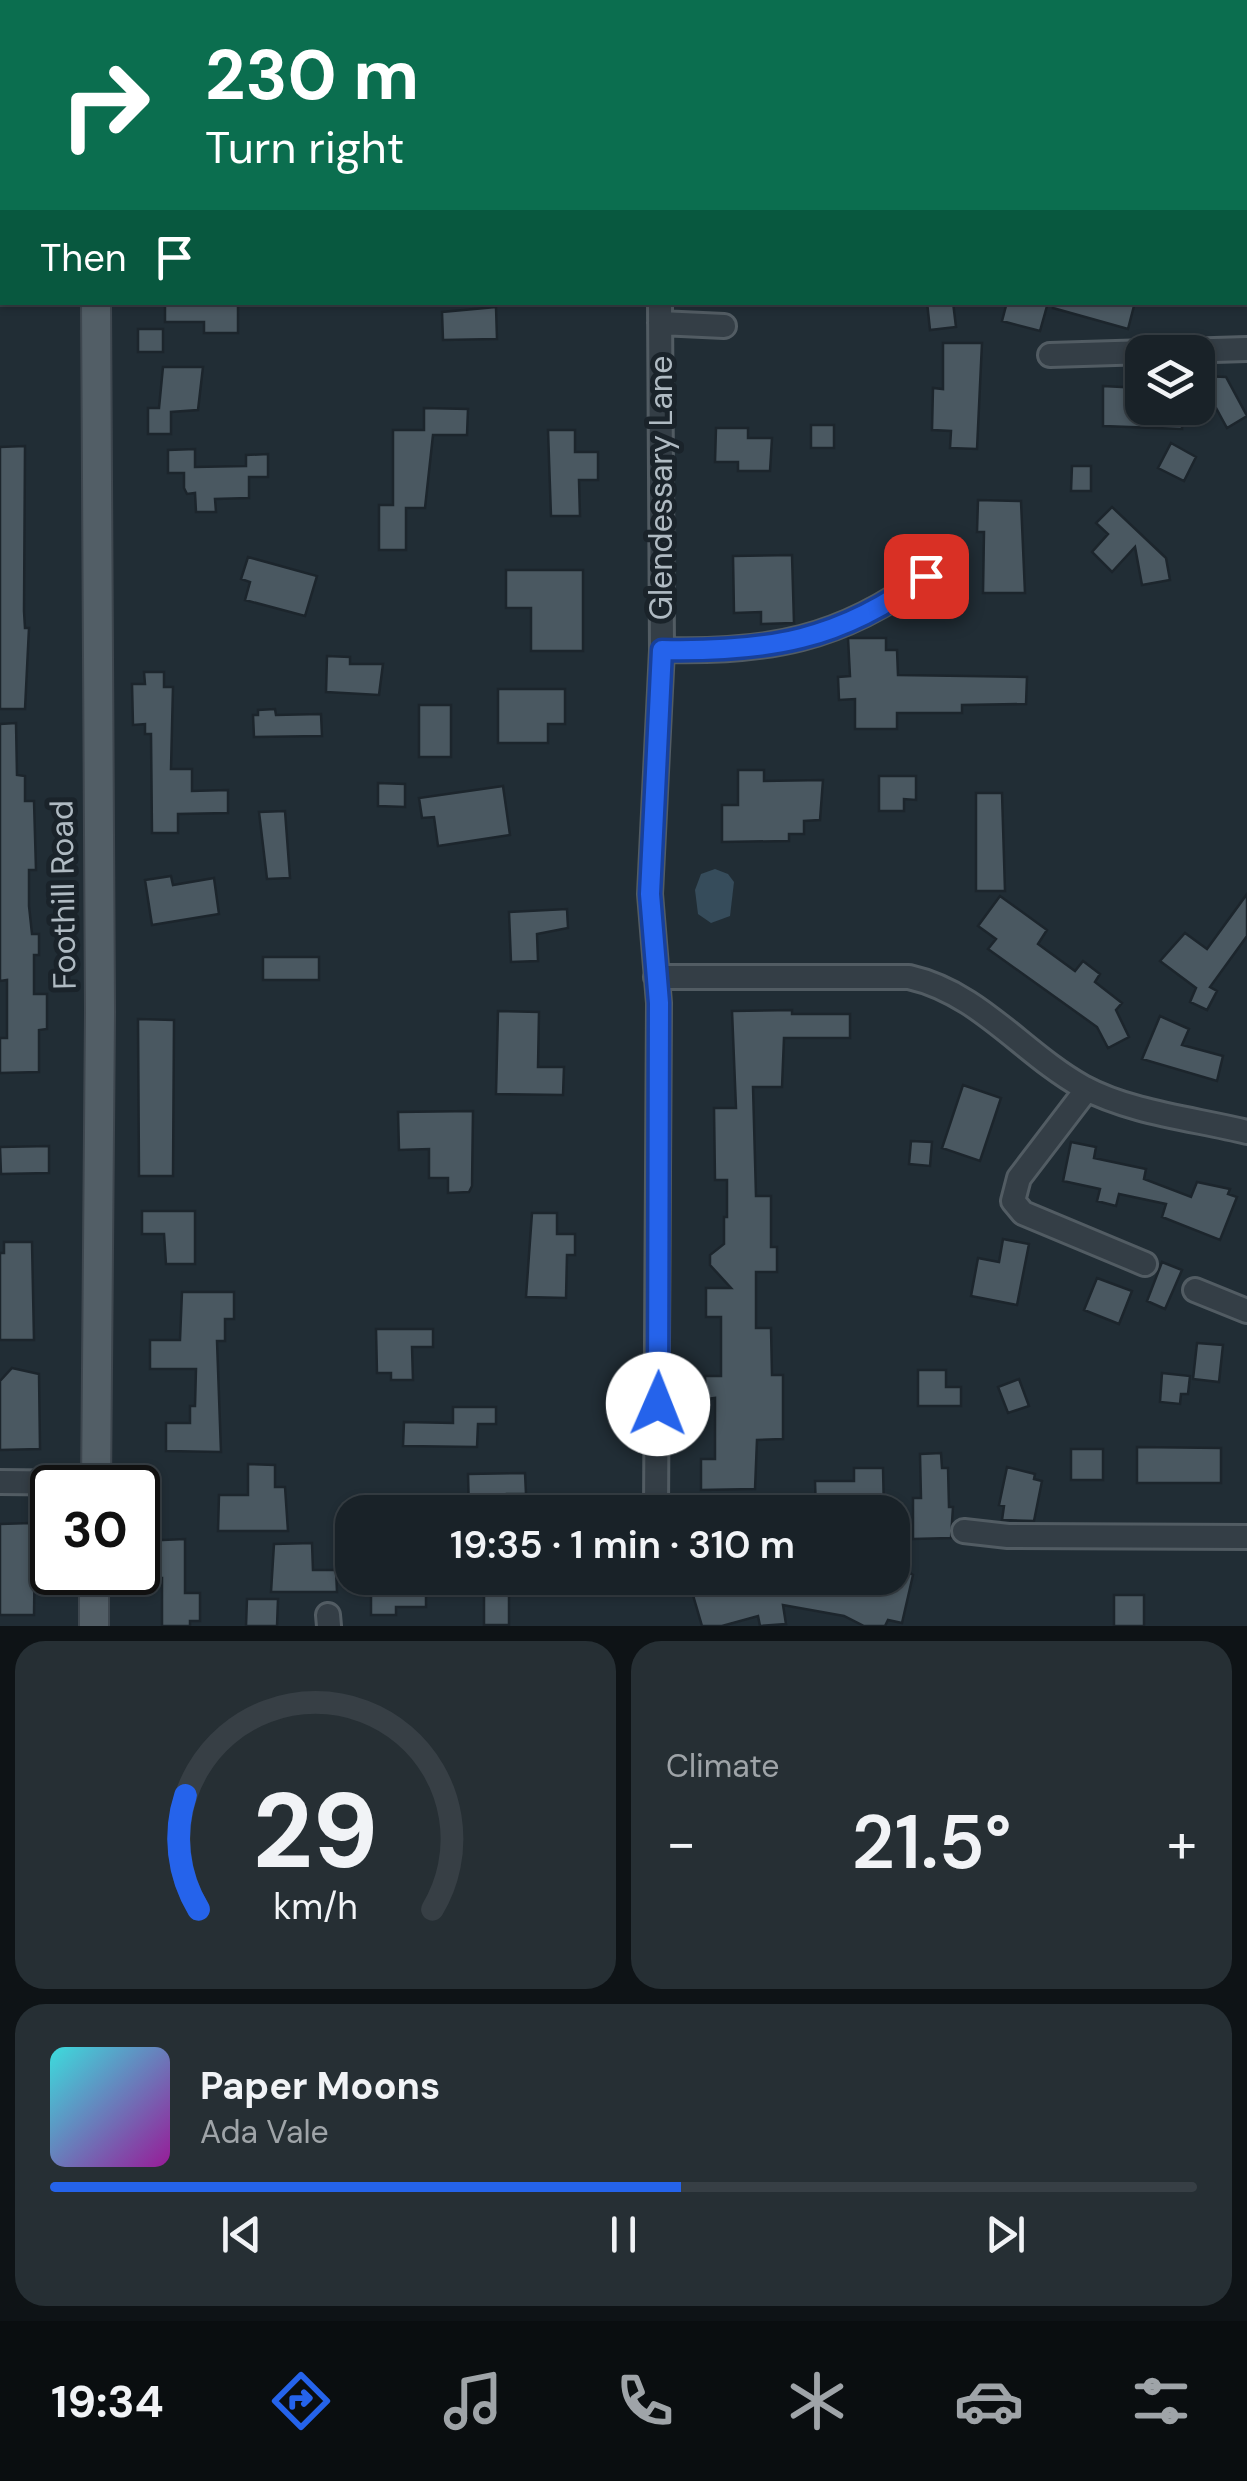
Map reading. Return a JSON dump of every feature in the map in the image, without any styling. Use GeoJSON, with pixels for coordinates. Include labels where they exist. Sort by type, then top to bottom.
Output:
{"type":"FeatureCollection","features":[{"type":"Feature","properties":{"kind":"main road","name":"Foothill Road"},"geometry":{"type":"LineString","coordinates":[[96,305],[100,1012],[96,1465]]}},
{"type":"Feature","properties":{"kind":"main road"},"geometry":{"type":"LineString","coordinates":[[94,1595],[94,1626]]}},
{"type":"Feature","properties":{"kind":"street"},"geometry":{"type":"LineString","coordinates":[[660,313],[724,326]]}},
{"type":"Feature","properties":{"kind":"street","name":"Glendessary Lane"},"geometry":{"type":"LineString","coordinates":[[656,1495],[656,978],[650,894],[662,650],[660,313]]}},
{"type":"Feature","properties":{"kind":"street"},"geometry":{"type":"LineString","coordinates":[[1050,355],[1247,349]]}},
{"type":"Feature","properties":{"kind":"street"},"geometry":{"type":"LineString","coordinates":[[662,650],[775,647],[826,632],[887,606],[926,576]]}},
{"type":"Feature","properties":{"kind":"street"},"geometry":{"type":"LineString","coordinates":[[656,978],[909,976],[926,980],[964,998],[1087,1089],[1247,1132]]}},
{"type":"Feature","properties":{"kind":"street"},"geometry":{"type":"LineString","coordinates":[[1087,1089],[1019,1178],[1014,1202],[1023,1213],[1145,1264]]}},
{"type":"Feature","properties":{"kind":"street"},"geometry":{"type":"LineString","coordinates":[[1195,1290],[1247,1310]]}},
{"type":"Feature","properties":{"kind":"street"},"geometry":{"type":"LineString","coordinates":[[0,1482],[30,1483]]}},
{"type":"Feature","properties":{"kind":"street"},"geometry":{"type":"LineString","coordinates":[[964,1531],[1008,1536],[1247,1536]]}},
{"type":"Feature","properties":{"kind":"water"},"geometry":{"type":"Polygon","coordinates":[[[715,869],[728,874],[734,882],[730,916],[711,923],[698,914],[695,890],[701,874],[715,869]]]}},
{"type":"Feature","properties":{"kind":"building"},"geometry":{"type":"Polygon","coordinates":[[[165,305],[238,305],[238,333],[204,333],[204,322],[165,322],[165,305]]]}},
{"type":"Feature","properties":{"kind":"building"},"geometry":{"type":"Polygon","coordinates":[[[927,305],[953,305],[956,327],[930,330],[927,305]]]}},
{"type":"Feature","properties":{"kind":"building"},"geometry":{"type":"Polygon","coordinates":[[[1006,305],[1047,306],[1040,331],[1002,321],[1006,305]]]}},
{"type":"Feature","properties":{"kind":"building"},"geometry":{"type":"Polygon","coordinates":[[[1054,305],[1134,305],[1128,329],[1053,308],[1054,305]]]}},
{"type":"Feature","properties":{"kind":"building"},"geometry":{"type":"Polygon","coordinates":[[[496,307],[497,339],[443,340],[442,312],[496,307]]]}},
{"type":"Feature","properties":{"kind":"building"},"geometry":{"type":"Polygon","coordinates":[[[138,329],[163,329],[163,352],[138,352],[138,329]]]}},
{"type":"Feature","properties":{"kind":"building"},"geometry":{"type":"Polygon","coordinates":[[[943,343],[982,343],[977,449],[950,448],[951,431],[932,430],[933,388],[943,389],[943,343]]]}},
{"type":"Feature","properties":{"kind":"building"},"geometry":{"type":"Polygon","coordinates":[[[163,367],[203,367],[198,410],[171,412],[171,434],[148,434],[148,408],[159,408],[163,367]]]}},
{"type":"Feature","properties":{"kind":"building"},"geometry":{"type":"Polygon","coordinates":[[[1215,377],[1226,377],[1247,416],[1227,428],[1216,408],[1215,377]]]}},
{"type":"Feature","properties":{"kind":"building"},"geometry":{"type":"Polygon","coordinates":[[[1103,386],[1125,387],[1125,425],[1182,425],[1182,429],[1103,426],[1103,386]]]}},
{"type":"Feature","properties":{"kind":"building"},"geometry":{"type":"Polygon","coordinates":[[[424,408],[468,409],[467,435],[433,435],[425,508],[406,508],[406,550],[379,550],[379,505],[393,505],[393,430],[424,430],[424,408]]]}},
{"type":"Feature","properties":{"kind":"building"},"geometry":{"type":"Polygon","coordinates":[[[811,425],[834,425],[834,448],[811,448],[811,425]]]}},
{"type":"Feature","properties":{"kind":"building"},"geometry":{"type":"Polygon","coordinates":[[[716,428],[748,428],[748,438],[772,438],[770,471],[738,471],[738,462],[715,462],[716,428]]]}},
{"type":"Feature","properties":{"kind":"building"},"geometry":{"type":"Polygon","coordinates":[[[548,430],[575,430],[575,452],[598,452],[598,480],[579,480],[580,516],[551,516],[548,430]]]}},
{"type":"Feature","properties":{"kind":"building"},"geometry":{"type":"Polygon","coordinates":[[[1171,443],[1196,457],[1184,481],[1158,468],[1171,443]]]}},
{"type":"Feature","properties":{"kind":"building"},"geometry":{"type":"Polygon","coordinates":[[[25,446],[24,611],[25,628],[29,628],[25,709],[0,709],[0,447],[25,446]]]}},
{"type":"Feature","properties":{"kind":"building"},"geometry":{"type":"Polygon","coordinates":[[[195,449],[195,467],[246,466],[246,455],[268,454],[268,477],[249,477],[249,498],[215,499],[216,512],[196,512],[195,493],[187,494],[184,473],[168,473],[168,450],[195,449]]]}},
{"type":"Feature","properties":{"kind":"building"},"geometry":{"type":"Polygon","coordinates":[[[1072,466],[1091,466],[1091,491],[1071,491],[1072,466]]]}},
{"type":"Feature","properties":{"kind":"building"},"geometry":{"type":"Polygon","coordinates":[[[978,500],[1021,501],[1025,593],[983,593],[984,532],[977,532],[978,500]]]}},
{"type":"Feature","properties":{"kind":"building"},"geometry":{"type":"Polygon","coordinates":[[[1112,507],[1166,558],[1170,580],[1142,585],[1135,547],[1112,572],[1092,552],[1108,534],[1096,523],[1112,507]]]}},
{"type":"Feature","properties":{"kind":"building"},"geometry":{"type":"Polygon","coordinates":[[[792,555],[794,623],[761,624],[761,612],[734,613],[733,556],[792,555]]]}},
{"type":"Feature","properties":{"kind":"building"},"geometry":{"type":"Polygon","coordinates":[[[248,557],[317,576],[305,616],[245,600],[250,582],[241,579],[248,557]]]}},
{"type":"Feature","properties":{"kind":"building"},"geometry":{"type":"Polygon","coordinates":[[[506,570],[583,570],[583,651],[531,651],[531,608],[506,608],[506,570]]]}},
{"type":"Feature","properties":{"kind":"building"},"geometry":{"type":"Polygon","coordinates":[[[848,638],[886,638],[886,650],[897,650],[898,675],[1027,677],[1026,704],[962,705],[962,713],[897,713],[897,729],[855,729],[855,699],[839,700],[838,677],[850,676],[848,638]]]}},
{"type":"Feature","properties":{"kind":"building"},"geometry":{"type":"Polygon","coordinates":[[[327,656],[350,657],[350,664],[383,664],[379,695],[326,692],[327,656]]]}},
{"type":"Feature","properties":{"kind":"building"},"geometry":{"type":"Polygon","coordinates":[[[144,672],[164,672],[164,687],[173,687],[171,769],[192,769],[192,791],[228,790],[228,813],[178,814],[178,833],[152,833],[151,734],[145,734],[145,724],[133,725],[132,684],[145,684],[144,672]]]}},
{"type":"Feature","properties":{"kind":"building"},"geometry":{"type":"Polygon","coordinates":[[[498,689],[565,689],[565,724],[548,724],[548,743],[498,743],[498,689]]]}},
{"type":"Feature","properties":{"kind":"building"},"geometry":{"type":"Polygon","coordinates":[[[419,705],[451,705],[451,757],[419,757],[419,705]]]}},
{"type":"Feature","properties":{"kind":"building"},"geometry":{"type":"Polygon","coordinates":[[[275,709],[276,715],[321,714],[322,736],[254,737],[253,715],[258,715],[258,710],[275,709]]]}},
{"type":"Feature","properties":{"kind":"building"},"geometry":{"type":"Polygon","coordinates":[[[16,723],[17,775],[25,776],[25,801],[34,801],[36,870],[29,870],[29,906],[32,934],[39,934],[39,955],[34,955],[34,994],[47,994],[47,1029],[39,1030],[39,1072],[0,1073],[0,1038],[7,1038],[7,980],[0,981],[0,724],[16,723]]]}},
{"type":"Feature","properties":{"kind":"building"},"geometry":{"type":"Polygon","coordinates":[[[738,770],[764,770],[764,781],[823,780],[820,820],[804,821],[804,834],[789,834],[789,841],[722,842],[722,805],[738,805],[738,770]]]}},
{"type":"Feature","properties":{"kind":"building"},"geometry":{"type":"Polygon","coordinates":[[[879,776],[916,776],[916,800],[904,799],[904,811],[879,811],[879,776]]]}},
{"type":"Feature","properties":{"kind":"building"},"geometry":{"type":"Polygon","coordinates":[[[378,783],[405,784],[405,807],[378,806],[378,783]]]}},
{"type":"Feature","properties":{"kind":"building"},"geometry":{"type":"Polygon","coordinates":[[[503,786],[510,835],[438,846],[434,817],[422,818],[419,798],[503,786]]]}},
{"type":"Feature","properties":{"kind":"building"},"geometry":{"type":"Polygon","coordinates":[[[976,793],[1002,793],[1005,891],[976,891],[976,793]]]}},
{"type":"Feature","properties":{"kind":"building"},"geometry":{"type":"Polygon","coordinates":[[[285,811],[290,878],[267,879],[259,812],[285,811]]]}},
{"type":"Feature","properties":{"kind":"building"},"geometry":{"type":"Polygon","coordinates":[[[171,876],[173,885],[214,878],[219,914],[152,925],[145,880],[171,876]]]}},
{"type":"Feature","properties":{"kind":"building"},"geometry":{"type":"Polygon","coordinates":[[[1247,894],[1247,936],[1210,987],[1217,991],[1207,1010],[1190,1002],[1196,988],[1160,961],[1185,933],[1207,949],[1247,894]]]}},
{"type":"Feature","properties":{"kind":"building"},"geometry":{"type":"Polygon","coordinates":[[[1000,896],[1047,930],[1038,944],[1075,971],[1083,961],[1100,974],[1095,982],[1122,1003],[1116,1010],[1129,1037],[1108,1048],[1097,1027],[988,949],[996,939],[978,926],[1000,896]]]}},
{"type":"Feature","properties":{"kind":"building"},"geometry":{"type":"Polygon","coordinates":[[[567,909],[568,928],[537,934],[538,961],[511,962],[509,912],[567,909]]]}},
{"type":"Feature","properties":{"kind":"building"},"geometry":{"type":"Polygon","coordinates":[[[263,957],[319,957],[319,980],[263,980],[263,957]]]}},
{"type":"Feature","properties":{"kind":"building"},"geometry":{"type":"Polygon","coordinates":[[[792,1010],[792,1014],[850,1014],[850,1038],[784,1038],[782,1087],[753,1087],[756,1196],[771,1196],[771,1247],[777,1247],[777,1272],[756,1272],[756,1328],[771,1328],[772,1375],[783,1375],[783,1439],[757,1440],[755,1489],[701,1490],[701,1459],[715,1459],[715,1398],[706,1399],[705,1376],[721,1376],[721,1317],[706,1317],[706,1288],[731,1288],[710,1265],[710,1255],[724,1244],[727,1217],[727,1180],[715,1180],[714,1108],[736,1108],[732,1011],[792,1010]]]}},
{"type":"Feature","properties":{"kind":"building"},"geometry":{"type":"Polygon","coordinates":[[[498,1011],[539,1012],[538,1067],[564,1067],[563,1095],[496,1094],[498,1011]]]}},
{"type":"Feature","properties":{"kind":"building"},"geometry":{"type":"Polygon","coordinates":[[[1160,1016],[1189,1029],[1182,1045],[1223,1056],[1217,1081],[1142,1059],[1160,1016]]]}},
{"type":"Feature","properties":{"kind":"building"},"geometry":{"type":"Polygon","coordinates":[[[138,1019],[174,1020],[173,1176],[139,1176],[138,1019]]]}},
{"type":"Feature","properties":{"kind":"building"},"geometry":{"type":"Polygon","coordinates":[[[963,1085],[1001,1098],[980,1161],[942,1148],[963,1085]]]}},
{"type":"Feature","properties":{"kind":"building"},"geometry":{"type":"Polygon","coordinates":[[[473,1111],[472,1186],[469,1192],[448,1193],[448,1178],[429,1178],[429,1149],[399,1150],[398,1112],[473,1111]]]}},
{"type":"Feature","properties":{"kind":"building"},"geometry":{"type":"Polygon","coordinates":[[[911,1141],[932,1142],[930,1166],[909,1164],[911,1141]]]}},
{"type":"Feature","properties":{"kind":"building"},"geometry":{"type":"Polygon","coordinates":[[[1071,1142],[1096,1147],[1094,1158],[1146,1169],[1144,1179],[1191,1197],[1197,1182],[1230,1189],[1228,1194],[1237,1197],[1220,1240],[1162,1217],[1166,1204],[1119,1194],[1116,1206],[1097,1201],[1100,1189],[1063,1181],[1071,1142]]]}},
{"type":"Feature","properties":{"kind":"building"},"geometry":{"type":"Polygon","coordinates":[[[49,1146],[49,1173],[1,1174],[0,1147],[49,1146]]]}},
{"type":"Feature","properties":{"kind":"building"},"geometry":{"type":"Polygon","coordinates":[[[142,1211],[195,1211],[195,1264],[166,1264],[164,1234],[142,1234],[142,1211]]]}},
{"type":"Feature","properties":{"kind":"building"},"geometry":{"type":"Polygon","coordinates":[[[532,1213],[557,1213],[557,1234],[575,1234],[575,1255],[567,1255],[566,1298],[526,1297],[532,1213]]]}},
{"type":"Feature","properties":{"kind":"building"},"geometry":{"type":"Polygon","coordinates":[[[1003,1239],[1029,1244],[1017,1305],[971,1296],[978,1258],[999,1262],[1003,1239]]]}},
{"type":"Feature","properties":{"kind":"building"},"geometry":{"type":"Polygon","coordinates":[[[4,1242],[32,1242],[34,1340],[0,1340],[0,1253],[4,1253],[4,1242]]]}},
{"type":"Feature","properties":{"kind":"building"},"geometry":{"type":"Polygon","coordinates":[[[1162,1262],[1182,1270],[1165,1309],[1147,1301],[1162,1262]]]}},
{"type":"Feature","properties":{"kind":"building"},"geometry":{"type":"Polygon","coordinates":[[[1097,1278],[1132,1291],[1119,1324],[1084,1310],[1097,1278]]]}},
{"type":"Feature","properties":{"kind":"building"},"geometry":{"type":"Polygon","coordinates":[[[182,1292],[234,1292],[234,1319],[225,1319],[225,1341],[217,1341],[221,1452],[166,1451],[166,1423],[190,1423],[190,1406],[195,1406],[196,1369],[150,1369],[150,1340],[180,1340],[182,1292]]]}},
{"type":"Feature","properties":{"kind":"building"},"geometry":{"type":"Polygon","coordinates":[[[376,1329],[433,1329],[433,1347],[412,1347],[413,1380],[391,1380],[391,1373],[377,1373],[376,1329]]]}},
{"type":"Feature","properties":{"kind":"building"},"geometry":{"type":"Polygon","coordinates":[[[1197,1343],[1223,1345],[1219,1382],[1193,1379],[1197,1343]]]}},
{"type":"Feature","properties":{"kind":"building"},"geometry":{"type":"Polygon","coordinates":[[[12,1368],[39,1374],[40,1449],[0,1450],[0,1381],[12,1368]]]}},
{"type":"Feature","properties":{"kind":"building"},"geometry":{"type":"Polygon","coordinates":[[[918,1370],[946,1370],[946,1387],[961,1387],[961,1406],[918,1406],[918,1370]]]}},
{"type":"Feature","properties":{"kind":"building"},"geometry":{"type":"Polygon","coordinates":[[[1162,1373],[1190,1376],[1188,1394],[1181,1394],[1180,1404],[1160,1402],[1162,1373]]]}},
{"type":"Feature","properties":{"kind":"building"},"geometry":{"type":"Polygon","coordinates":[[[1019,1379],[1029,1406],[1008,1413],[998,1387],[1019,1379]]]}},
{"type":"Feature","properties":{"kind":"building"},"geometry":{"type":"Polygon","coordinates":[[[453,1407],[496,1407],[496,1424],[478,1424],[477,1447],[403,1446],[404,1422],[453,1423],[453,1407]]]}},
{"type":"Feature","properties":{"kind":"building"},"geometry":{"type":"Polygon","coordinates":[[[1137,1447],[1221,1448],[1221,1483],[1137,1483],[1137,1447]]]}},
{"type":"Feature","properties":{"kind":"building"},"geometry":{"type":"Polygon","coordinates":[[[1071,1449],[1103,1449],[1103,1480],[1071,1480],[1071,1449]]]}},
{"type":"Feature","properties":{"kind":"building"},"geometry":{"type":"Polygon","coordinates":[[[941,1453],[942,1468],[948,1468],[949,1507],[953,1507],[951,1538],[913,1539],[913,1498],[921,1498],[920,1454],[941,1453]]]}},
{"type":"Feature","properties":{"kind":"building"},"geometry":{"type":"Polygon","coordinates":[[[248,1464],[275,1465],[275,1487],[285,1487],[288,1531],[218,1531],[219,1495],[248,1495],[248,1464]]]}},
{"type":"Feature","properties":{"kind":"building"},"geometry":{"type":"Polygon","coordinates":[[[1007,1467],[1035,1474],[1034,1479],[1042,1481],[1034,1521],[1002,1520],[1004,1506],[999,1505],[1007,1467]]]}},
{"type":"Feature","properties":{"kind":"building"},"geometry":{"type":"Polygon","coordinates":[[[854,1468],[883,1468],[884,1495],[815,1495],[815,1481],[854,1481],[854,1468]]]}},
{"type":"Feature","properties":{"kind":"building"},"geometry":{"type":"Polygon","coordinates":[[[525,1473],[526,1494],[469,1495],[468,1474],[525,1473]]]}},
{"type":"Feature","properties":{"kind":"building"},"geometry":{"type":"Polygon","coordinates":[[[30,1523],[30,1595],[34,1595],[34,1615],[0,1615],[0,1524],[30,1523]]]}},
{"type":"Feature","properties":{"kind":"building"},"geometry":{"type":"Polygon","coordinates":[[[185,1539],[185,1593],[200,1593],[200,1621],[190,1621],[190,1626],[162,1626],[160,1540],[185,1539]]]}},
{"type":"Feature","properties":{"kind":"building"},"geometry":{"type":"Polygon","coordinates":[[[312,1543],[313,1570],[335,1570],[335,1592],[271,1592],[274,1544],[312,1543]]]}},
{"type":"Feature","properties":{"kind":"building"},"geometry":{"type":"Polygon","coordinates":[[[371,1595],[426,1595],[426,1607],[396,1607],[396,1615],[371,1615],[371,1595]]]}},
{"type":"Feature","properties":{"kind":"building"},"geometry":{"type":"Polygon","coordinates":[[[484,1595],[509,1595],[509,1625],[484,1625],[484,1595]]]}},
{"type":"Feature","properties":{"kind":"building"},"geometry":{"type":"Polygon","coordinates":[[[693,1595],[908,1595],[902,1623],[888,1620],[885,1626],[864,1626],[844,1616],[783,1605],[786,1624],[760,1626],[758,1616],[722,1626],[702,1626],[693,1595]]]}},
{"type":"Feature","properties":{"kind":"building"},"geometry":{"type":"Polygon","coordinates":[[[1114,1595],[1144,1595],[1144,1626],[1114,1626],[1114,1595]]]}},
{"type":"Feature","properties":{"kind":"building"},"geometry":{"type":"Polygon","coordinates":[[[247,1599],[278,1599],[277,1626],[246,1626],[247,1599]]]}},
{"type":"Feature","properties":{"kind":"route"},"geometry":{"type":"LineString","coordinates":[[658,1404],[659,1003],[650,894],[662,650],[722,652],[775,647],[826,632],[887,606],[926,576]]}}]}
